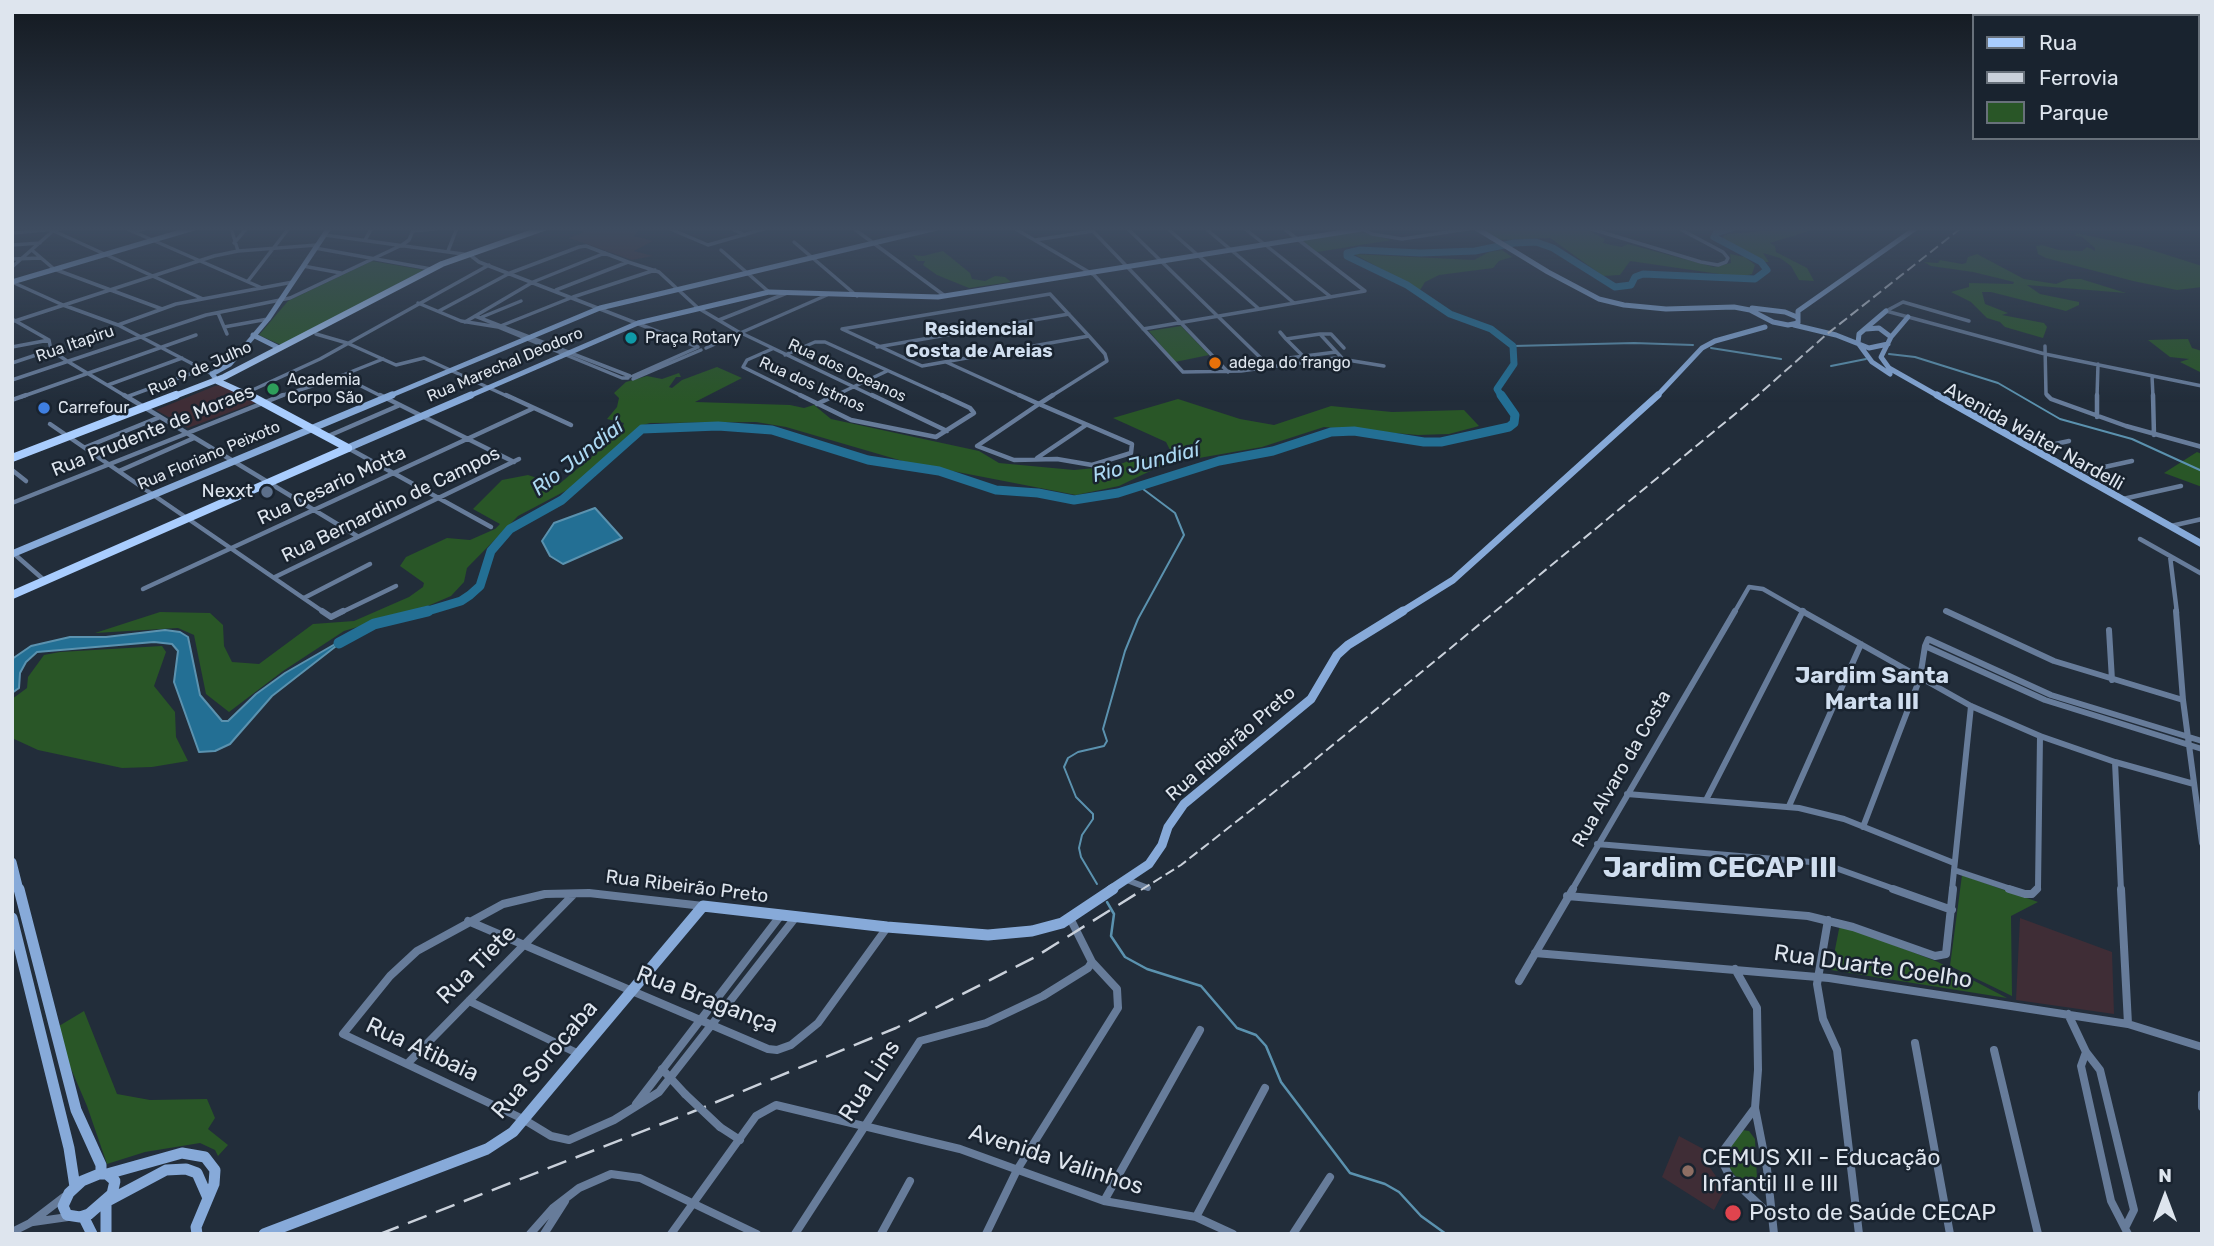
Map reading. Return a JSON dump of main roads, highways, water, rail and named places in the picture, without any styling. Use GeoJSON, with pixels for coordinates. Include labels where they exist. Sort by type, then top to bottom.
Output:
{"type":"FeatureCollection","features":[{"type":"Feature","properties":{"kind":"main road","name":"Rua 9 de Julho"},"geometry":{"type":"LineString","coordinates":[[220,378],[398,286]]}},
{"type":"Feature","properties":{"kind":"main road","name":"Rua 9 de Julho"},"geometry":{"type":"LineString","coordinates":[[12,458],[254,366],[410,286]]}},
{"type":"Feature","properties":{"kind":"main road"},"geometry":{"type":"LineString","coordinates":[[254,366],[278,352],[279,348]]}},
{"type":"Feature","properties":{"kind":"main road","name":"Rua Marechal Deodoro"},"geometry":{"type":"LineString","coordinates":[[12,595],[348,449],[220,378]]}},
{"type":"Feature","properties":{"kind":"water"},"geometry":{"type":"Polygon","coordinates":[[[595,508],[622,538],[563,564],[550,556],[542,541],[554,523],[595,508]]]}},
{"type":"Feature","properties":{"kind":"water"},"geometry":{"type":"Polygon","coordinates":[[[165,630],[180,632],[188,637],[200,695],[222,721],[228,721],[256,694],[285,673],[349,636],[272,696],[230,744],[215,751],[199,752],[174,682],[178,651],[172,644],[154,642],[37,652],[26,662],[20,673],[19,688],[12,693],[12,659],[31,646],[70,637],[106,637],[165,630]]]}},
{"type":"Feature","properties":{"kind":"waterway","name":"Rio Jundiaí"},"geometry":{"type":"LineString","coordinates":[[1409,286],[1450,314],[1491,329],[1513,346],[1514,364],[1497,389],[1502,397]]}},
{"type":"Feature","properties":{"kind":"waterway","name":"Rio Jundiaí"},"geometry":{"type":"LineString","coordinates":[[1614,286],[1622,286]]}},
{"type":"Feature","properties":{"kind":"waterway"},"geometry":{"type":"LineString","coordinates":[[1513,346],[1634,343],[1693,345]]}},
{"type":"Feature","properties":{"kind":"waterway"},"geometry":{"type":"LineString","coordinates":[[1711,348],[1781,359]]}},
{"type":"Feature","properties":{"kind":"waterway"},"geometry":{"type":"LineString","coordinates":[[1889,354],[1915,357],[1998,383],[2060,419],[2132,439],[2202,471]]}},
{"type":"Feature","properties":{"kind":"waterway"},"geometry":{"type":"LineString","coordinates":[[1831,366],[1866,359]]}},
{"type":"Feature","properties":{"kind":"waterway","name":"Rio Jundiaí"},"geometry":{"type":"LineString","coordinates":[[426,611],[461,601],[470,595],[480,586],[491,551],[510,529],[562,500],[642,429],[718,426],[772,430],[868,460],[939,471],[996,490],[1038,493],[1074,500],[1118,493],[1219,461],[1273,451],[1331,432],[1354,431],[1424,442],[1441,442],[1509,427],[1514,423],[1515,415],[1501,395]]}},
{"type":"Feature","properties":{"kind":"waterway"},"geometry":{"type":"LineString","coordinates":[[1097,884],[1081,857],[1079,848],[1082,835],[1093,819],[1093,814],[1076,797],[1064,767],[1068,758],[1078,752],[1104,746],[1107,741],[1103,729],[1125,651],[1138,619],[1184,535],[1175,513],[1139,486]]}},
{"type":"Feature","properties":{"kind":"waterway","name":"Rio Jundiaí"},"geometry":{"type":"LineString","coordinates":[[339,643],[374,624],[426,611]]}},
{"type":"Feature","properties":{"kind":"waterway","name":"Rio Jundiaí"},"geometry":{"type":"LineString","coordinates":[[421,613],[426,611]]}},
{"type":"Feature","properties":{"kind":"waterway"},"geometry":{"type":"LineString","coordinates":[[1107,902],[1114,914],[1111,936],[1125,957],[1147,969],[1201,986],[1237,1028],[1256,1035],[1266,1046],[1281,1082],[1350,1173],[1385,1184],[1399,1192],[1421,1216],[1446,1234]]}},
{"type":"Feature","properties":{"kind":"railway"},"geometry":{"type":"LineString","coordinates":[[1141,890],[1181,865],[1306,767],[1887,286]]}},
{"type":"Feature","properties":{"kind":"railway"},"geometry":{"type":"LineString","coordinates":[[380,1234],[692,1112],[896,1028],[1035,957],[1144,889]]}},
{"type":"Feature","properties":{"kind":"place","name":"Praça Rotary"},"geometry":{"type":"Point","coordinates":[631,338]}},
{"type":"Feature","properties":{"kind":"place","name":"adega do frango"},"geometry":{"type":"Point","coordinates":[1215,363]}},
{"type":"Feature","properties":{"kind":"place","name":"Academia Corpo São"},"geometry":{"type":"Point","coordinates":[273,389]}},
{"type":"Feature","properties":{"kind":"place","name":"Carrefour"},"geometry":{"type":"Point","coordinates":[44,408]}},
{"type":"Feature","properties":{"kind":"place","name":"Nexxt"},"geometry":{"type":"Point","coordinates":[267,492]}},
{"type":"Feature","properties":{"kind":"place","name":"CEMUS XII - Educação Infantil II e III"},"geometry":{"type":"Point","coordinates":[1688,1171]}},
{"type":"Feature","properties":{"kind":"place","name":"Posto de Saúde CECAP"},"geometry":{"type":"Point","coordinates":[1733,1213]}},
{"type":"Feature","properties":{"kind":"district","name":"Residencial Costa de Areias"},"geometry":{"type":"Point","coordinates":[979,341]}},
{"type":"Feature","properties":{"kind":"district","name":"Jardim Santa Marta III"},"geometry":{"type":"Point","coordinates":[1872,689]}},
{"type":"Feature","properties":{"kind":"district","name":"Jardim CECAP III"},"geometry":{"type":"Point","coordinates":[1720,869]}}]}
